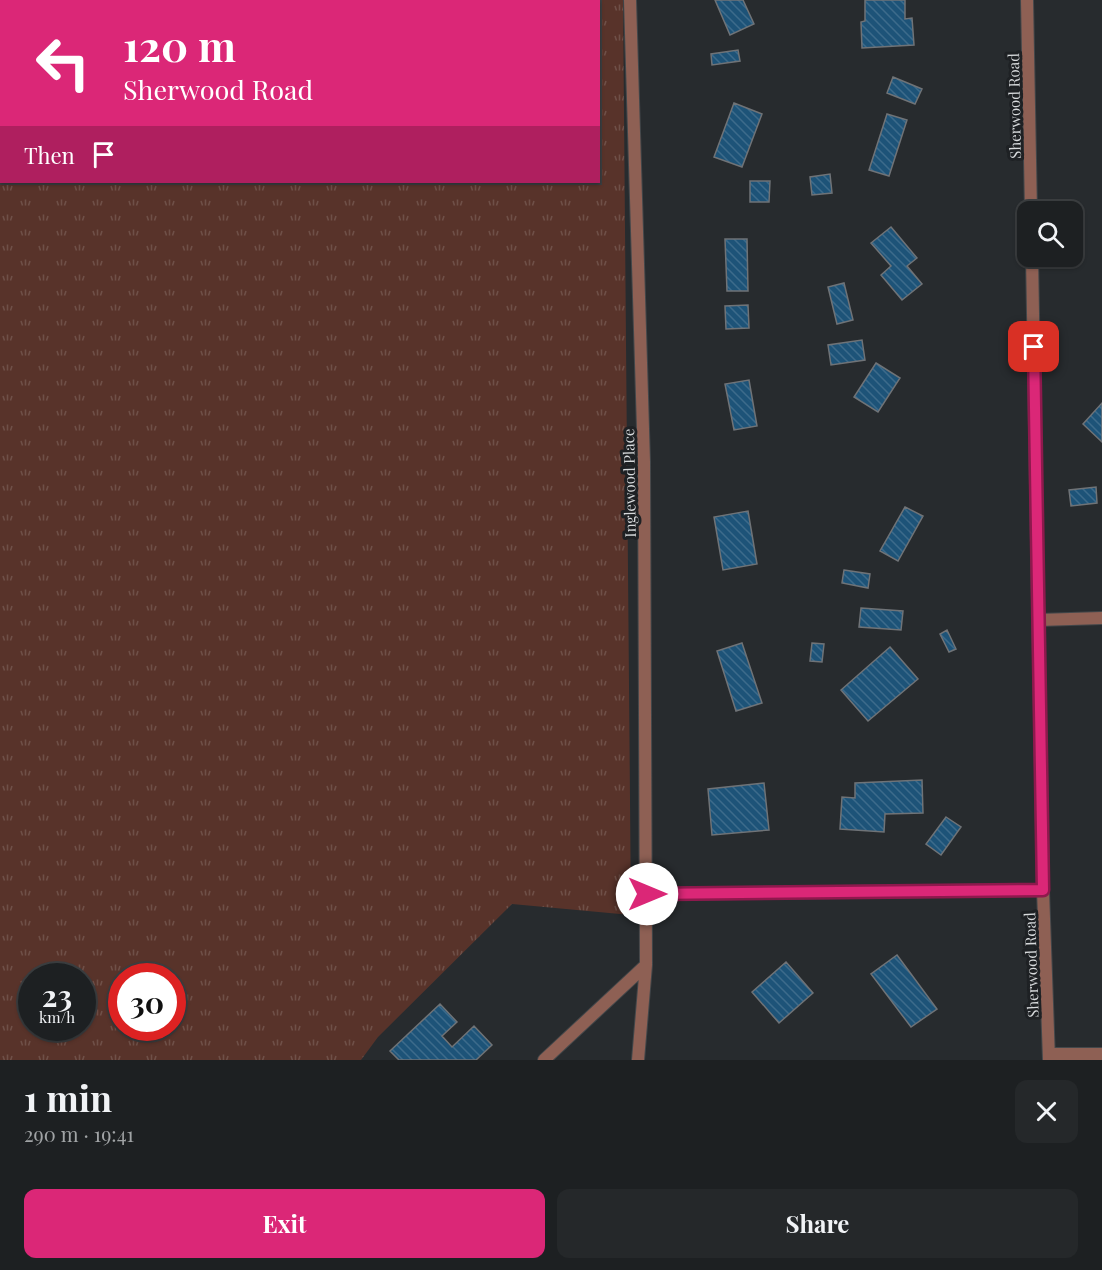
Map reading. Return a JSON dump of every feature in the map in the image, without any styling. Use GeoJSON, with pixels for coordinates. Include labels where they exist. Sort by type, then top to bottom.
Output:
{"type":"FeatureCollection","features":[{"type":"Feature","properties":{"kind":"street","name":"Inglewood Place"},"geometry":{"type":"LineString","coordinates":[[630,0],[644,462],[647,894],[646,965],[638,1060]]}},
{"type":"Feature","properties":{"kind":"street","name":"Sherwood Road"},"geometry":{"type":"LineString","coordinates":[[1027,0],[1031,201]]}},
{"type":"Feature","properties":{"kind":"street","name":"Sherwood Road"},"geometry":{"type":"LineString","coordinates":[[1032,267],[1043,890],[1049,1057]]}},
{"type":"Feature","properties":{"kind":"street"},"geometry":{"type":"LineString","coordinates":[[1039,620],[1102,618]]}},
{"type":"Feature","properties":{"kind":"street"},"geometry":{"type":"LineString","coordinates":[[647,894],[1043,890]]}},
{"type":"Feature","properties":{"kind":"street"},"geometry":{"type":"LineString","coordinates":[[544,1060],[646,965]]}},
{"type":"Feature","properties":{"kind":"street"},"geometry":{"type":"LineString","coordinates":[[1049,1057],[1102,1053]]}},
{"type":"Feature","properties":{"kind":"green space"},"geometry":{"type":"Polygon","coordinates":[[[600,0],[623,0],[631,915],[512,904],[378,1037],[361,1060],[0,1060],[0,183],[600,183],[600,0]]]}},
{"type":"Feature","properties":{"kind":"building"},"geometry":{"type":"Polygon","coordinates":[[[715,0],[743,0],[754,24],[730,35],[715,0]]]}},
{"type":"Feature","properties":{"kind":"building"},"geometry":{"type":"Polygon","coordinates":[[[865,0],[905,0],[905,19],[912,18],[914,45],[862,48],[861,22],[865,21],[865,0]]]}},
{"type":"Feature","properties":{"kind":"building"},"geometry":{"type":"Polygon","coordinates":[[[738,50],[740,61],[712,65],[711,54],[738,50]]]}},
{"type":"Feature","properties":{"kind":"building"},"geometry":{"type":"Polygon","coordinates":[[[893,77],[922,89],[915,104],[887,93],[893,77]]]}},
{"type":"Feature","properties":{"kind":"building"},"geometry":{"type":"Polygon","coordinates":[[[734,103],[762,114],[742,167],[714,157],[734,103]]]}},
{"type":"Feature","properties":{"kind":"building"},"geometry":{"type":"Polygon","coordinates":[[[887,114],[907,120],[889,176],[869,170],[887,114]]]}},
{"type":"Feature","properties":{"kind":"building"},"geometry":{"type":"Polygon","coordinates":[[[830,174],[832,193],[812,195],[810,177],[830,174]]]}},
{"type":"Feature","properties":{"kind":"building"},"geometry":{"type":"Polygon","coordinates":[[[750,181],[770,181],[769,202],[750,202],[750,181]]]}},
{"type":"Feature","properties":{"kind":"building"},"geometry":{"type":"Polygon","coordinates":[[[891,227],[917,258],[907,266],[922,284],[902,300],[881,275],[891,266],[871,243],[891,227]]]}},
{"type":"Feature","properties":{"kind":"building"},"geometry":{"type":"Polygon","coordinates":[[[725,239],[747,239],[748,291],[727,291],[725,239]]]}},
{"type":"Feature","properties":{"kind":"building"},"geometry":{"type":"Polygon","coordinates":[[[844,283],[853,320],[837,324],[828,287],[844,283]]]}},
{"type":"Feature","properties":{"kind":"building"},"geometry":{"type":"Polygon","coordinates":[[[748,305],[749,328],[726,329],[725,306],[748,305]]]}},
{"type":"Feature","properties":{"kind":"building"},"geometry":{"type":"Polygon","coordinates":[[[862,340],[865,360],[831,365],[828,345],[862,340]]]}},
{"type":"Feature","properties":{"kind":"building"},"geometry":{"type":"Polygon","coordinates":[[[876,363],[900,378],[878,412],[854,397],[876,363]]]}},
{"type":"Feature","properties":{"kind":"building"},"geometry":{"type":"Polygon","coordinates":[[[749,380],[757,426],[734,430],[725,384],[749,380]]]}},
{"type":"Feature","properties":{"kind":"building"},"geometry":{"type":"Polygon","coordinates":[[[1102,403],[1102,442],[1083,424],[1102,403]]]}},
{"type":"Feature","properties":{"kind":"building"},"geometry":{"type":"Polygon","coordinates":[[[1096,487],[1097,503],[1071,506],[1069,490],[1096,487]]]}},
{"type":"Feature","properties":{"kind":"building"},"geometry":{"type":"Polygon","coordinates":[[[905,507],[923,516],[898,561],[880,551],[905,507]]]}},
{"type":"Feature","properties":{"kind":"building"},"geometry":{"type":"Polygon","coordinates":[[[748,511],[757,564],[723,570],[714,517],[748,511]]]}},
{"type":"Feature","properties":{"kind":"building"},"geometry":{"type":"Polygon","coordinates":[[[844,570],[870,574],[868,588],[842,583],[844,570]]]}},
{"type":"Feature","properties":{"kind":"building"},"geometry":{"type":"Polygon","coordinates":[[[861,608],[903,611],[901,630],[859,627],[861,608]]]}},
{"type":"Feature","properties":{"kind":"building"},"geometry":{"type":"Polygon","coordinates":[[[947,630],[956,649],[949,652],[940,634],[947,630]]]}},
{"type":"Feature","properties":{"kind":"building"},"geometry":{"type":"Polygon","coordinates":[[[742,643],[762,703],[736,711],[717,651],[742,643]]]}},
{"type":"Feature","properties":{"kind":"building"},"geometry":{"type":"Polygon","coordinates":[[[812,643],[824,644],[822,662],[810,661],[812,643]]]}},
{"type":"Feature","properties":{"kind":"building"},"geometry":{"type":"Polygon","coordinates":[[[890,647],[918,679],[868,721],[841,690],[890,647]]]}},
{"type":"Feature","properties":{"kind":"building"},"geometry":{"type":"Polygon","coordinates":[[[922,780],[923,813],[885,814],[884,832],[840,829],[842,797],[855,798],[855,783],[922,780]]]}},
{"type":"Feature","properties":{"kind":"building"},"geometry":{"type":"Polygon","coordinates":[[[764,783],[769,830],[712,835],[708,789],[764,783]]]}},
{"type":"Feature","properties":{"kind":"building"},"geometry":{"type":"Polygon","coordinates":[[[946,817],[961,827],[941,855],[926,844],[946,817]]]}},
{"type":"Feature","properties":{"kind":"building"},"geometry":{"type":"Polygon","coordinates":[[[897,955],[937,1009],[911,1027],[871,974],[897,955]]]}},
{"type":"Feature","properties":{"kind":"building"},"geometry":{"type":"Polygon","coordinates":[[[786,962],[813,993],[779,1023],[752,992],[786,962]]]}},
{"type":"Feature","properties":{"kind":"building"},"geometry":{"type":"Polygon","coordinates":[[[440,1004],[457,1022],[442,1036],[452,1047],[474,1026],[492,1045],[476,1060],[399,1060],[390,1051],[440,1004]]]}},
{"type":"Feature","properties":{"kind":"route"},"geometry":{"type":"LineString","coordinates":[[647,894],[1043,890],[1034,347]]}}]}
